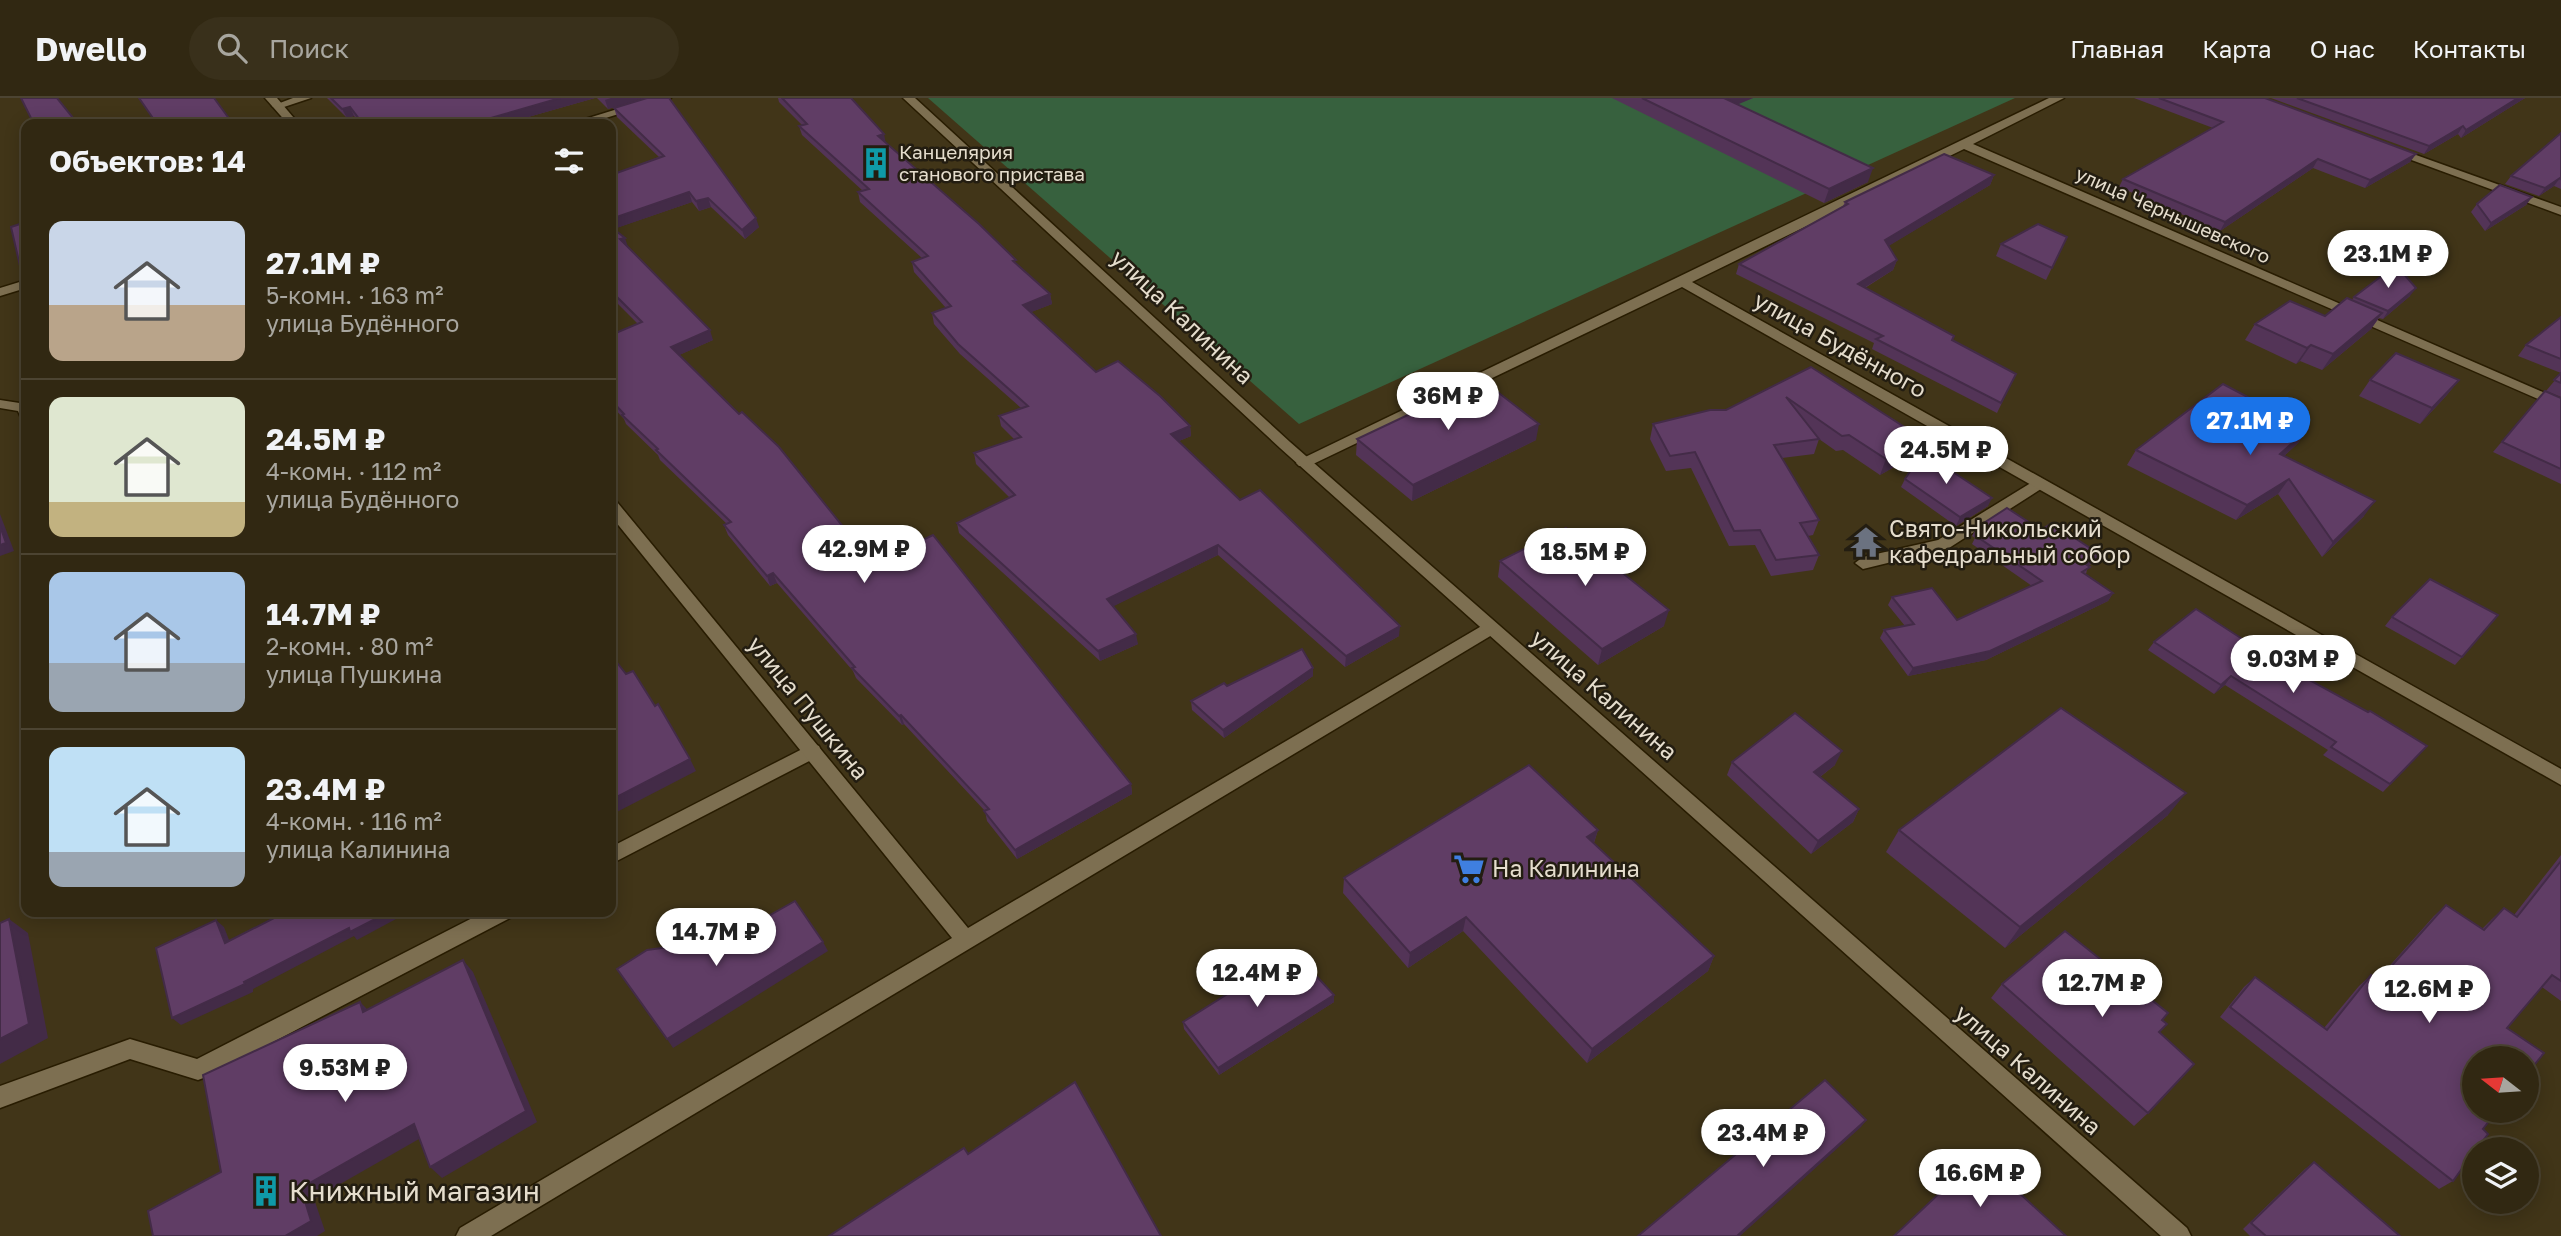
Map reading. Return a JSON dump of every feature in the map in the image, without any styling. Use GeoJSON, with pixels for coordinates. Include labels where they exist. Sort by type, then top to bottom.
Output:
{"type":"FeatureCollection","features":[{"type":"Feature","properties":{"kind":"street"},"geometry":{"type":"LineString","coordinates":[[274,102],[305,98]]}},
{"type":"Feature","properties":{"kind":"street"},"geometry":{"type":"LineString","coordinates":[[592,119],[665,98]]}},
{"type":"Feature","properties":{"kind":"street","name":"улица Калинина"},"geometry":{"type":"LineString","coordinates":[[909,98],[1304,463],[2179,1236]]}},
{"type":"Feature","properties":{"kind":"street"},"geometry":{"type":"LineString","coordinates":[[1304,463],[2058,98]]}},
{"type":"Feature","properties":{"kind":"street"},"geometry":{"type":"LineString","coordinates":[[274,102],[289,119]]}},
{"type":"Feature","properties":{"kind":"street","name":"улица Чернышевского"},"geometry":{"type":"LineString","coordinates":[[1963,144],[2561,405]]}},
{"type":"Feature","properties":{"kind":"street"},"geometry":{"type":"LineString","coordinates":[[2381,145],[2561,211]]}},
{"type":"Feature","properties":{"kind":"street","name":"улица Будённого"},"geometry":{"type":"LineString","coordinates":[[1682,282],[2561,778]]}},
{"type":"Feature","properties":{"kind":"street"},"geometry":{"type":"LineString","coordinates":[[0,292],[21,286]]}},
{"type":"Feature","properties":{"kind":"street"},"geometry":{"type":"LineString","coordinates":[[0,404],[21,408]]}},
{"type":"Feature","properties":{"kind":"street"},"geometry":{"type":"LineString","coordinates":[[1863,563],[1942,544],[2039,483]]}},
{"type":"Feature","properties":{"kind":"street","name":"улица Пушкина"},"geometry":{"type":"LineString","coordinates":[[616,512],[966,940]]}},
{"type":"Feature","properties":{"kind":"street"},"geometry":{"type":"LineString","coordinates":[[468,1236],[1491,628]]}},
{"type":"Feature","properties":{"kind":"street"},"geometry":{"type":"LineString","coordinates":[[616,853],[812,751]]}},
{"type":"Feature","properties":{"kind":"street"},"geometry":{"type":"LineString","coordinates":[[0,1097],[131,1049],[198,1070],[493,917]]}},
{"type":"Feature","properties":{"kind":"green space"},"geometry":{"type":"Polygon","coordinates":[[[928,98],[2015,98],[1299,424],[928,98]]]}},
{"type":"Feature","properties":{"kind":"building"},"geometry":{"type":"Polygon","coordinates":[[[21,98],[57,98],[74,119],[32,119],[21,98]]]}},
{"type":"Feature","properties":{"kind":"building"},"geometry":{"type":"Polygon","coordinates":[[[139,98],[214,98],[229,119],[154,119],[139,98]]]}},
{"type":"Feature","properties":{"kind":"building"},"geometry":{"type":"Polygon","coordinates":[[[331,98],[560,98],[487,119],[359,119],[350,107],[342,109],[331,98]]]}},
{"type":"Feature","properties":{"kind":"building"},"geometry":{"type":"Polygon","coordinates":[[[647,98],[669,98],[756,218],[742,230],[708,198],[696,201],[689,192],[616,217],[616,173],[664,156],[614,108],[647,98]]]}},
{"type":"Feature","properties":{"kind":"building"},"geometry":{"type":"Polygon","coordinates":[[[782,98],[851,98],[884,134],[878,136],[979,224],[1016,260],[1013,261],[1050,294],[1023,305],[1096,372],[1118,361],[1160,396],[1190,426],[1171,434],[1240,500],[1260,490],[1400,626],[1346,656],[1218,545],[1107,599],[1136,634],[1098,651],[957,523],[1015,495],[974,453],[1021,437],[999,416],[1028,406],[958,344],[932,313],[951,306],[912,262],[928,256],[858,192],[869,189],[799,126],[807,124],[782,98]]]}},
{"type":"Feature","properties":{"kind":"building"},"geometry":{"type":"Polygon","coordinates":[[[1642,98],[1724,98],[1873,168],[1829,189],[1642,98]]]}},
{"type":"Feature","properties":{"kind":"building"},"geometry":{"type":"Polygon","coordinates":[[[2159,98],[2265,98],[2416,154],[2370,180],[2318,159],[2225,222],[2123,179],[2223,122],[2159,98]]]}},
{"type":"Feature","properties":{"kind":"building"},"geometry":{"type":"Polygon","coordinates":[[[2297,98],[2518,98],[2466,130],[2463,126],[2429,146],[2297,98]]]}},
{"type":"Feature","properties":{"kind":"building"},"geometry":{"type":"Polygon","coordinates":[[[2561,133],[2561,179],[2545,188],[2511,176],[2561,133]]]}},
{"type":"Feature","properties":{"kind":"building"},"geometry":{"type":"Polygon","coordinates":[[[1944,154],[1994,175],[1885,240],[1897,260],[1858,284],[1954,336],[1952,340],[2016,374],[2001,403],[1876,339],[1883,336],[1739,264],[1848,204],[1845,202],[1944,154]]]}},
{"type":"Feature","properties":{"kind":"building"},"geometry":{"type":"Polygon","coordinates":[[[2500,185],[2532,197],[2491,223],[2477,204],[2500,185]]]}},
{"type":"Feature","properties":{"kind":"building"},"geometry":{"type":"Polygon","coordinates":[[[21,224],[21,270],[11,227],[21,224]]]}},
{"type":"Feature","properties":{"kind":"building"},"geometry":{"type":"Polygon","coordinates":[[[2038,224],[2067,237],[2052,268],[2001,244],[2038,224]]]}},
{"type":"Feature","properties":{"kind":"building"},"geometry":{"type":"Polygon","coordinates":[[[616,231],[625,238],[620,239],[710,330],[671,347],[739,414],[742,412],[779,447],[873,564],[933,535],[1131,784],[1015,850],[984,811],[989,809],[901,715],[899,716],[852,668],[855,667],[773,573],[767,576],[724,525],[731,522],[622,415],[624,414],[616,405],[616,333],[642,322],[616,296],[616,231]]]}},
{"type":"Feature","properties":{"kind":"building"},"geometry":{"type":"Polygon","coordinates":[[[2396,265],[2416,288],[2388,311],[2354,297],[2396,265]]]}},
{"type":"Feature","properties":{"kind":"building"},"geometry":{"type":"Polygon","coordinates":[[[2347,298],[2382,313],[2333,354],[2311,345],[2307,348],[2255,324],[2290,301],[2325,316],[2347,298]]]}},
{"type":"Feature","properties":{"kind":"building"},"geometry":{"type":"Polygon","coordinates":[[[2561,317],[2561,359],[2526,345],[2561,317]]]}},
{"type":"Feature","properties":{"kind":"building"},"geometry":{"type":"Polygon","coordinates":[[[2396,353],[2459,380],[2432,408],[2370,380],[2396,353]]]}},
{"type":"Feature","properties":{"kind":"building"},"geometry":{"type":"Polygon","coordinates":[[[1811,367],[1923,439],[1886,459],[1849,435],[1842,436],[1786,397],[1819,439],[1774,445],[1819,520],[1800,523],[1819,555],[1776,560],[1760,530],[1734,531],[1695,452],[1670,456],[1653,424],[1710,410],[1726,410],[1811,367]]]}},
{"type":"Feature","properties":{"kind":"building"},"geometry":{"type":"Polygon","coordinates":[[[2561,373],[2561,383],[2554,380],[2561,373]]]}},
{"type":"Feature","properties":{"kind":"building"},"geometry":{"type":"Polygon","coordinates":[[[1482,380],[1539,424],[1413,485],[1357,439],[1482,380]]]}},
{"type":"Feature","properties":{"kind":"building"},"geometry":{"type":"Polygon","coordinates":[[[2223,384],[2308,429],[2280,454],[2375,501],[2333,542],[2289,479],[2247,505],[2136,450],[2223,384]]]}},
{"type":"Feature","properties":{"kind":"building"},"geometry":{"type":"Polygon","coordinates":[[[2545,391],[2561,398],[2561,469],[2502,442],[2545,391]]]}},
{"type":"Feature","properties":{"kind":"building"},"geometry":{"type":"Polygon","coordinates":[[[1923,452],[1992,498],[1960,517],[1905,479],[1923,452]]]}},
{"type":"Feature","properties":{"kind":"building"},"geometry":{"type":"Polygon","coordinates":[[[2007,508],[2041,530],[2052,523],[2099,554],[2084,563],[2090,567],[2082,572],[2113,593],[1990,651],[1913,668],[1884,630],[1914,624],[1892,597],[1932,588],[1957,620],[2042,581],[1976,536],[1982,532],[1976,528],[2007,508]]]}},
{"type":"Feature","properties":{"kind":"building"},"geometry":{"type":"Polygon","coordinates":[[[0,526],[6,543],[0,545],[0,526]]]}},
{"type":"Feature","properties":{"kind":"building"},"geometry":{"type":"Polygon","coordinates":[[[1566,528],[1669,610],[1602,649],[1500,561],[1566,528]]]}},
{"type":"Feature","properties":{"kind":"building"},"geometry":{"type":"Polygon","coordinates":[[[2430,579],[2498,615],[2462,657],[2392,617],[2430,579]]]}},
{"type":"Feature","properties":{"kind":"building"},"geometry":{"type":"Polygon","coordinates":[[[2196,609],[2284,666],[2370,711],[2427,746],[2390,784],[2331,747],[2336,742],[2231,676],[2221,685],[2154,642],[2196,609]]]}},
{"type":"Feature","properties":{"kind":"building"},"geometry":{"type":"Polygon","coordinates":[[[1302,649],[1313,668],[1223,730],[1191,701],[1224,683],[1227,686],[1302,649]]]}},
{"type":"Feature","properties":{"kind":"building"},"geometry":{"type":"Polygon","coordinates":[[[616,661],[626,674],[633,671],[655,706],[658,704],[690,759],[616,797],[616,661]]]}},
{"type":"Feature","properties":{"kind":"building"},"geometry":{"type":"Polygon","coordinates":[[[2061,708],[2186,793],[2020,927],[1899,830],[2061,708]]]}},
{"type":"Feature","properties":{"kind":"building"},"geometry":{"type":"Polygon","coordinates":[[[1795,713],[1842,751],[1814,772],[1859,809],[1818,841],[1732,762],[1795,713]]]}},
{"type":"Feature","properties":{"kind":"building"},"geometry":{"type":"Polygon","coordinates":[[[1529,765],[1598,830],[1587,837],[1714,956],[1592,1049],[1466,917],[1410,953],[1344,878],[1529,765]]]}},
{"type":"Feature","properties":{"kind":"building"},"geometry":{"type":"Polygon","coordinates":[[[2561,861],[2561,981],[2552,975],[2507,1028],[2534,1046],[2462,1046],[2462,1124],[2487,1124],[2483,1129],[2488,1134],[2486,1137],[2462,1137],[2462,1169],[2453,1181],[2230,1007],[2255,977],[2327,1030],[2371,975],[2378,981],[2446,905],[2484,930],[2504,908],[2517,917],[2561,861]]]}},
{"type":"Feature","properties":{"kind":"building"},"geometry":{"type":"Polygon","coordinates":[[[795,901],[823,942],[667,1039],[617,969],[647,950],[728,939],[795,901]]]}},
{"type":"Feature","properties":{"kind":"building"},"geometry":{"type":"Polygon","coordinates":[[[276,917],[379,917],[350,932],[349,928],[244,982],[245,984],[172,1018],[156,948],[216,920],[225,943],[276,917]]]}},
{"type":"Feature","properties":{"kind":"building"},"geometry":{"type":"Polygon","coordinates":[[[9,919],[29,1024],[0,1039],[0,923],[9,919]]]}},
{"type":"Feature","properties":{"kind":"building"},"geometry":{"type":"Polygon","coordinates":[[[2065,931],[2168,1013],[2162,1020],[2167,1024],[2159,1032],[2194,1064],[2148,1113],[2002,984],[2065,931]]]}},
{"type":"Feature","properties":{"kind":"building"},"geometry":{"type":"Polygon","coordinates":[[[1294,952],[1334,995],[1218,1068],[1183,1022],[1294,952]]]}},
{"type":"Feature","properties":{"kind":"building"},"geometry":{"type":"Polygon","coordinates":[[[463,960],[526,1111],[430,1167],[414,1124],[301,1188],[311,1221],[285,1236],[153,1236],[148,1211],[221,1172],[203,1075],[360,1002],[363,1012],[463,960]]]}},
{"type":"Feature","properties":{"kind":"building"},"geometry":{"type":"Polygon","coordinates":[[[1825,1080],[1866,1120],[1737,1236],[1638,1236],[1825,1080]]]}},
{"type":"Feature","properties":{"kind":"building"},"geometry":{"type":"Polygon","coordinates":[[[1075,1082],[1161,1236],[829,1236],[964,1148],[968,1154],[1075,1082]]]}},
{"type":"Feature","properties":{"kind":"building"},"geometry":{"type":"Polygon","coordinates":[[[1979,1156],[2066,1236],[1894,1236],[1979,1156]]]}},
{"type":"Feature","properties":{"kind":"building"},"geometry":{"type":"Polygon","coordinates":[[[2314,1162],[2400,1236],[2266,1236],[2251,1223],[2314,1162]]]}},
{"type":"Feature","properties":{"kind":"place","name":"Канцелярия станового пристава"},"geometry":{"type":"Point","coordinates":[876,163]}},
{"type":"Feature","properties":{"kind":"place","name":"Свято-Никольский кафедральный собор"},"geometry":{"type":"Point","coordinates":[1866,542]}},
{"type":"Feature","properties":{"kind":"place","name":"На Калинина"},"geometry":{"type":"Point","coordinates":[1469,869]}},
{"type":"Feature","properties":{"kind":"place","name":"Книжный магазин"},"geometry":{"type":"Point","coordinates":[266,1191]}}]}
